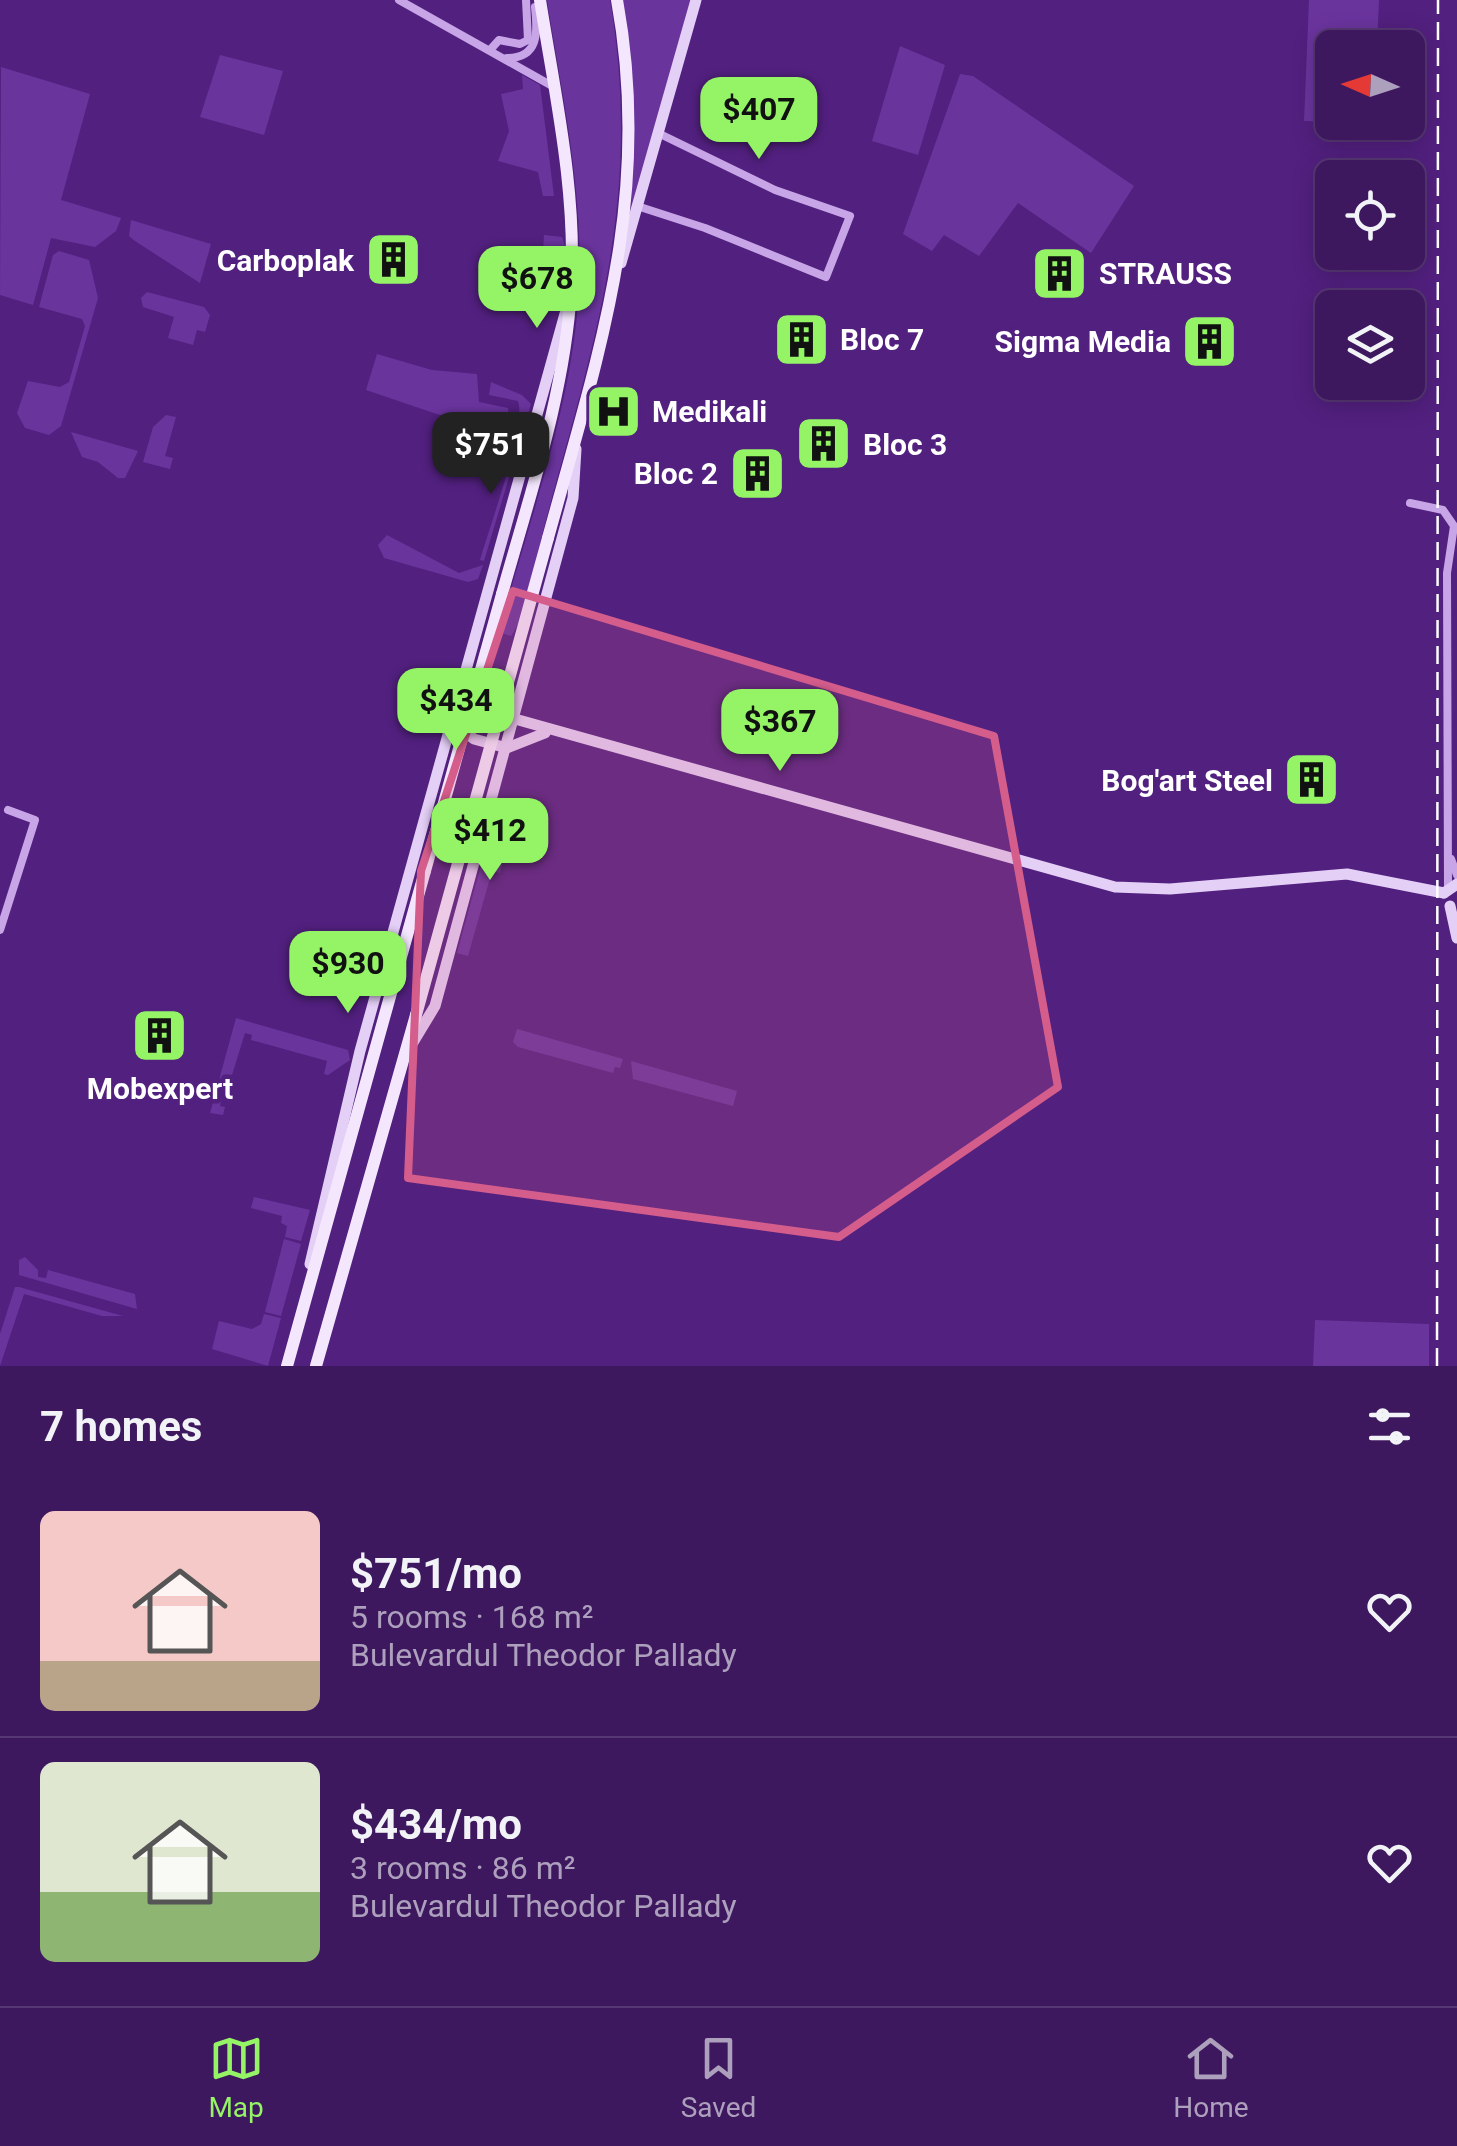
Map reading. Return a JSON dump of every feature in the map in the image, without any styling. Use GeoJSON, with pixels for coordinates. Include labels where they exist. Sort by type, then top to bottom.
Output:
{"type":"FeatureCollection","features":[{"type":"Feature","properties":{"kind":"main road"},"geometry":{"type":"LineString","coordinates":[[287,1366],[555,398],[570,299],[569,196],[537,0]]}},
{"type":"Feature","properties":{"kind":"main road"},"geometry":{"type":"LineString","coordinates":[[316,1366],[620,267],[630,132],[617,0]]}},
{"type":"Feature","properties":{"kind":"street"},"geometry":{"type":"LineString","coordinates":[[399,0],[554,87]]}},
{"type":"Feature","properties":{"kind":"street"},"geometry":{"type":"LineString","coordinates":[[490,50],[496,41],[520,44],[528,40],[526,0]]}},
{"type":"Feature","properties":{"kind":"street"},"geometry":{"type":"LineString","coordinates":[[502,57],[521,57],[535,43],[537,0]]}},
{"type":"Feature","properties":{"kind":"street"},"geometry":{"type":"LineString","coordinates":[[620,267],[696,0]]}},
{"type":"Feature","properties":{"kind":"street"},"geometry":{"type":"LineString","coordinates":[[637,206],[705,228],[826,277],[847,227],[850,216],[775,190],[658,133]]}},
{"type":"Feature","properties":{"kind":"street"},"geometry":{"type":"LineString","coordinates":[[305,1304],[333,1153],[508,510],[526,466],[561,318],[570,299]]}},
{"type":"Feature","properties":{"kind":"street"},"geometry":{"type":"LineString","coordinates":[[404,1057],[434,1006],[507,748],[573,498],[576,436]]}},
{"type":"Feature","properties":{"kind":"street"},"geometry":{"type":"LineString","coordinates":[[1410,503],[1444,510],[1454,526],[1447,573],[1448,850],[1457,938]]}},
{"type":"Feature","properties":{"kind":"street"},"geometry":{"type":"LineString","coordinates":[[456,705],[472,690],[493,690],[508,701],[516,714],[552,732],[1116,886],[1170,888],[1347,874],[1451,896]]}},
{"type":"Feature","properties":{"kind":"street"},"geometry":{"type":"LineString","coordinates":[[456,705],[467,736],[507,748],[532,735],[552,732]]}},
{"type":"Feature","properties":{"kind":"street"},"geometry":{"type":"LineString","coordinates":[[0,930],[4,901],[35,820],[8,810]]}},
{"type":"Feature","properties":{"kind":"street"},"geometry":{"type":"LineString","coordinates":[[1448,850],[1457,875]]}},
{"type":"Feature","properties":{"kind":"highlighted area"},"geometry":{"type":"Polygon","coordinates":[[[513,591],[994,736],[1058,1087],[839,1237],[408,1178],[421,871],[513,591]]]}},
{"type":"Feature","properties":{"kind":"shaded area"},"geometry":{"type":"Polygon","coordinates":[[[547,0],[610,0],[619,71],[621,138],[609,264],[597,326],[527,598],[511,636],[499,632],[559,419],[579,289],[575,180],[547,0]]]}},
{"type":"Feature","properties":{"kind":"shaded area"},"geometry":{"type":"Polygon","coordinates":[[[623,0],[692,0],[631,215],[634,113],[623,0]]]}},
{"type":"Feature","properties":{"kind":"shaded area"},"geometry":{"type":"Polygon","coordinates":[[[1309,0],[1379,0],[1378,30],[1315,30],[1315,121],[1304,121],[1309,0]]]}},
{"type":"Feature","properties":{"kind":"shaded area"},"geometry":{"type":"Polygon","coordinates":[[[900,46],[945,65],[918,155],[872,141],[900,46]]]}},
{"type":"Feature","properties":{"kind":"shaded area"},"geometry":{"type":"Polygon","coordinates":[[[220,55],[283,71],[264,135],[200,117],[220,55]]]}},
{"type":"Feature","properties":{"kind":"shaded area"},"geometry":{"type":"Polygon","coordinates":[[[1,67],[90,94],[61,200],[121,218],[116,231],[95,247],[51,238],[33,305],[0,295],[1,67]]]}},
{"type":"Feature","properties":{"kind":"shaded area"},"geometry":{"type":"Polygon","coordinates":[[[960,74],[973,76],[1134,186],[1091,253],[1018,203],[979,256],[944,235],[932,251],[903,234],[960,74]]]}},
{"type":"Feature","properties":{"kind":"shaded area"},"geometry":{"type":"Polygon","coordinates":[[[522,75],[540,85],[554,196],[543,196],[538,172],[498,161],[509,131],[501,94],[523,89],[522,75]]]}},
{"type":"Feature","properties":{"kind":"shaded area"},"geometry":{"type":"Polygon","coordinates":[[[131,220],[211,244],[200,283],[129,236],[131,220]]]}},
{"type":"Feature","properties":{"kind":"shaded area"},"geometry":{"type":"Polygon","coordinates":[[[544,235],[562,237],[567,255],[559,311],[540,306],[544,235]]]}},
{"type":"Feature","properties":{"kind":"shaded area"},"geometry":{"type":"Polygon","coordinates":[[[59,251],[89,260],[98,298],[61,426],[49,435],[25,428],[17,413],[28,381],[60,387],[69,382],[85,326],[82,319],[39,307],[53,255],[59,251]]]}},
{"type":"Feature","properties":{"kind":"shaded area"},"geometry":{"type":"Polygon","coordinates":[[[147,292],[204,307],[210,315],[205,332],[197,330],[193,345],[168,338],[174,317],[143,307],[141,298],[147,292]]]}},
{"type":"Feature","properties":{"kind":"shaded area"},"geometry":{"type":"Polygon","coordinates":[[[377,354],[432,370],[477,374],[479,402],[508,408],[509,419],[475,427],[366,390],[377,354]]]}},
{"type":"Feature","properties":{"kind":"shaded area"},"geometry":{"type":"Polygon","coordinates":[[[491,382],[522,395],[531,404],[484,561],[480,560],[512,453],[519,413],[518,401],[489,395],[491,382]]]}},
{"type":"Feature","properties":{"kind":"shaded area"},"geometry":{"type":"Polygon","coordinates":[[[166,415],[176,417],[165,456],[173,458],[170,469],[143,462],[153,427],[166,415]]]}},
{"type":"Feature","properties":{"kind":"shaded area"},"geometry":{"type":"Polygon","coordinates":[[[71,432],[138,451],[125,478],[118,478],[98,462],[82,457],[71,432]]]}},
{"type":"Feature","properties":{"kind":"shaded area"},"geometry":{"type":"Polygon","coordinates":[[[387,535],[459,573],[483,565],[478,579],[468,582],[384,558],[378,545],[387,535]]]}},
{"type":"Feature","properties":{"kind":"shaded area"},"geometry":{"type":"Polygon","coordinates":[[[490,833],[509,838],[500,873],[492,871],[468,956],[457,953],[490,833]]]}},
{"type":"Feature","properties":{"kind":"shaded area"},"geometry":{"type":"Polygon","coordinates":[[[236,1018],[348,1050],[350,1060],[324,1074],[327,1061],[251,1040],[252,1035],[245,1033],[228,1088],[224,1088],[220,1106],[225,1107],[223,1115],[210,1113],[236,1018]]]}},
{"type":"Feature","properties":{"kind":"shaded area"},"geometry":{"type":"Polygon","coordinates":[[[517,1029],[623,1059],[613,1073],[518,1047],[513,1042],[517,1029]]]}},
{"type":"Feature","properties":{"kind":"shaded area"},"geometry":{"type":"Polygon","coordinates":[[[631,1061],[737,1091],[733,1106],[633,1079],[631,1061]]]}},
{"type":"Feature","properties":{"kind":"shaded area"},"geometry":{"type":"Polygon","coordinates":[[[254,1197],[310,1210],[301,1241],[285,1237],[287,1226],[281,1223],[282,1216],[251,1208],[254,1197]]]}},
{"type":"Feature","properties":{"kind":"shaded area"},"geometry":{"type":"Polygon","coordinates":[[[284,1239],[301,1244],[281,1316],[265,1312],[284,1239]]]}},
{"type":"Feature","properties":{"kind":"shaded area"},"geometry":{"type":"Polygon","coordinates":[[[25,1257],[38,1270],[38,1277],[46,1278],[48,1270],[135,1294],[137,1309],[19,1275],[19,1260],[25,1257]]]}},
{"type":"Feature","properties":{"kind":"shaded area"},"geometry":{"type":"Polygon","coordinates":[[[15,1287],[123,1316],[102,1316],[24,1294],[0,1366],[0,1334],[15,1287]]]}},
{"type":"Feature","properties":{"kind":"shaded area"},"geometry":{"type":"Polygon","coordinates":[[[264,1314],[281,1318],[268,1366],[212,1349],[219,1321],[252,1329],[261,1324],[264,1314]]]}},
{"type":"Feature","properties":{"kind":"shaded area"},"geometry":{"type":"Polygon","coordinates":[[[1315,1320],[1429,1324],[1429,1366],[1313,1366],[1315,1320]]]}},
{"type":"Feature","properties":{"kind":"railway"},"geometry":{"type":"LineString","coordinates":[[1437,1366],[1438,0]]}},
{"type":"Feature","properties":{"kind":"place","name":"Carboplak"},"geometry":{"type":"Point","coordinates":[393,260]}},
{"type":"Feature","properties":{"kind":"place","name":"STRAUSS"},"geometry":{"type":"Point","coordinates":[1060,273]}},
{"type":"Feature","properties":{"kind":"place","name":"Bloc 7"},"geometry":{"type":"Point","coordinates":[801,339]}},
{"type":"Feature","properties":{"kind":"place","name":"Sigma Media"},"geometry":{"type":"Point","coordinates":[1210,341]}},
{"type":"Feature","properties":{"kind":"place","name":"Medikali"},"geometry":{"type":"Point","coordinates":[613,411]}},
{"type":"Feature","properties":{"kind":"place","name":"Bloc 3"},"geometry":{"type":"Point","coordinates":[824,444]}},
{"type":"Feature","properties":{"kind":"place","name":"Bloc 2"},"geometry":{"type":"Point","coordinates":[757,473]}},
{"type":"Feature","properties":{"kind":"place","name":"Bog'art Steel"},"geometry":{"type":"Point","coordinates":[1312,780]}},
{"type":"Feature","properties":{"kind":"place","name":"Mobexpert"},"geometry":{"type":"Point","coordinates":[160,1036]}}]}
